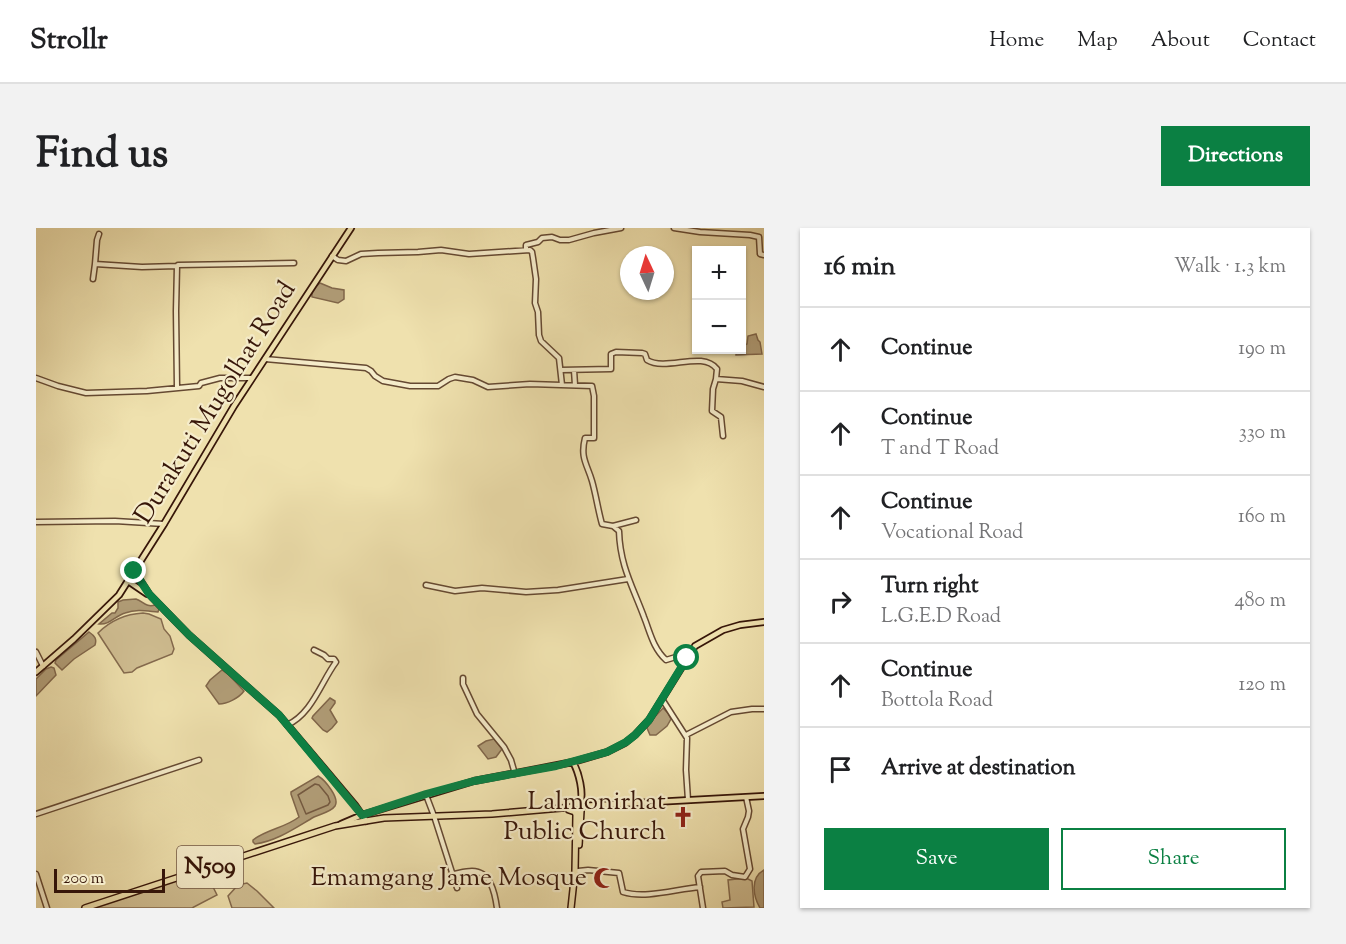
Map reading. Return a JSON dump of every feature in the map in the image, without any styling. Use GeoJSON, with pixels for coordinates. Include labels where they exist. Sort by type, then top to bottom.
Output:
{"type":"FeatureCollection","features":[{"type":"Feature","properties":{"kind":"highway","name":"N509"},"geometry":{"type":"LineString","coordinates":[[85,908],[335,826],[384,818],[578,808]]}},
{"type":"Feature","properties":{"kind":"highway"},"geometry":{"type":"LineString","coordinates":[[572,908],[578,871],[578,808]]}},
{"type":"Feature","properties":{"kind":"highway"},"geometry":{"type":"LineString","coordinates":[[572,908],[578,808]]}},
{"type":"Feature","properties":{"kind":"main road","name":"Durakuti Mugolhat Road"},"geometry":{"type":"LineString","coordinates":[[36,672],[119,595],[234,406],[351,228]]}},
{"type":"Feature","properties":{"kind":"main road"},"geometry":{"type":"LineString","coordinates":[[134,571],[149,594],[189,635],[261,701],[270,706],[345,793],[366,821]]}},
{"type":"Feature","properties":{"kind":"main road"},"geometry":{"type":"LineString","coordinates":[[128,580],[149,594]]}},
{"type":"Feature","properties":{"kind":"main road"},"geometry":{"type":"LineString","coordinates":[[335,826],[426,794],[474,781],[573,762],[607,752],[626,742],[649,720],[694,646],[723,630],[764,622]]}},
{"type":"Feature","properties":{"kind":"main road"},"geometry":{"type":"LineString","coordinates":[[573,762],[582,800],[578,808]]}},
{"type":"Feature","properties":{"kind":"main road"},"geometry":{"type":"LineString","coordinates":[[578,808],[764,796]]}},
{"type":"Feature","properties":{"kind":"street"},"geometry":{"type":"LineString","coordinates":[[526,250],[526,245],[542,238],[569,240],[621,228]]}},
{"type":"Feature","properties":{"kind":"street"},"geometry":{"type":"LineString","coordinates":[[674,228],[757,236],[759,237],[760,254],[764,255]]}},
{"type":"Feature","properties":{"kind":"street"},"geometry":{"type":"LineString","coordinates":[[93,279],[99,234]]}},
{"type":"Feature","properties":{"kind":"street"},"geometry":{"type":"LineString","coordinates":[[332,256],[346,261],[362,254],[378,253],[441,250],[469,254],[530,250],[536,279],[535,303],[538,312],[539,335],[558,358],[562,386]]}},
{"type":"Feature","properties":{"kind":"street"},"geometry":{"type":"LineString","coordinates":[[95,264],[142,267],[294,263]]}},
{"type":"Feature","properties":{"kind":"street"},"geometry":{"type":"LineString","coordinates":[[177,266],[177,387]]}},
{"type":"Feature","properties":{"kind":"street"},"geometry":{"type":"LineString","coordinates":[[561,370],[611,369],[611,354],[616,352],[642,352],[647,360],[656,364],[709,362],[717,369],[712,411],[721,417],[723,436]]}},
{"type":"Feature","properties":{"kind":"street"},"geometry":{"type":"LineString","coordinates":[[265,359],[366,368],[382,381],[410,386],[438,386],[455,377],[473,380],[488,387],[523,384],[592,386],[594,438],[585,438],[583,453],[602,524],[612,526],[619,531],[622,562],[644,615],[651,639],[660,654],[666,660],[689,653]]}},
{"type":"Feature","properties":{"kind":"street"},"geometry":{"type":"LineString","coordinates":[[574,370],[575,385]]}},
{"type":"Feature","properties":{"kind":"street"},"geometry":{"type":"LineString","coordinates":[[36,378],[86,393],[147,391],[199,386],[201,383],[220,378],[252,378]]}},
{"type":"Feature","properties":{"kind":"street"},"geometry":{"type":"LineString","coordinates":[[716,379],[742,381],[764,387]]}},
{"type":"Feature","properties":{"kind":"street"},"geometry":{"type":"LineString","coordinates":[[612,526],[636,520]]}},
{"type":"Feature","properties":{"kind":"street"},"geometry":{"type":"LineString","coordinates":[[36,522],[115,521],[164,524]]}},
{"type":"Feature","properties":{"kind":"street"},"geometry":{"type":"LineString","coordinates":[[426,585],[455,591],[482,588],[526,592],[558,590],[628,579]]}},
{"type":"Feature","properties":{"kind":"street"},"geometry":{"type":"LineString","coordinates":[[286,725],[306,710],[336,662],[314,650]]}},
{"type":"Feature","properties":{"kind":"street"},"geometry":{"type":"LineString","coordinates":[[36,652],[43,666]]}},
{"type":"Feature","properties":{"kind":"street"},"geometry":{"type":"LineString","coordinates":[[463,678],[463,684],[477,714],[504,747],[515,774]]}},
{"type":"Feature","properties":{"kind":"street"},"geometry":{"type":"LineString","coordinates":[[662,699],[681,731],[686,735]]}},
{"type":"Feature","properties":{"kind":"street"},"geometry":{"type":"LineString","coordinates":[[686,735],[731,712],[764,709]]}},
{"type":"Feature","properties":{"kind":"street"},"geometry":{"type":"LineString","coordinates":[[686,735],[688,800]]}},
{"type":"Feature","properties":{"kind":"street"},"geometry":{"type":"LineString","coordinates":[[36,814],[199,760]]}},
{"type":"Feature","properties":{"kind":"street"},"geometry":{"type":"LineString","coordinates":[[426,794],[457,888]]}},
{"type":"Feature","properties":{"kind":"street"},"geometry":{"type":"LineString","coordinates":[[702,908],[698,876],[701,872],[725,871],[732,875],[745,877],[750,869],[743,829],[749,810],[746,797]]}},
{"type":"Feature","properties":{"kind":"street"},"geometry":{"type":"LineString","coordinates":[[453,874],[474,871],[482,873],[491,882],[497,908]]}},
{"type":"Feature","properties":{"kind":"street"},"geometry":{"type":"LineString","coordinates":[[578,871],[619,873],[622,892],[626,893],[639,894],[700,887]]}},
{"type":"Feature","properties":{"kind":"street"},"geometry":{"type":"LineString","coordinates":[[36,874],[47,908]]}},
{"type":"Feature","properties":{"kind":"shaded area"},"geometry":{"type":"Polygon","coordinates":[[[143,613],[161,619],[174,649],[172,654],[132,672],[124,673],[98,633],[119,619],[143,613]]]}},
{"type":"Feature","properties":{"kind":"shaded area"},"geometry":{"type":"Polygon","coordinates":[[[204,869],[217,895],[192,908],[85,908],[204,869]]]}},
{"type":"Feature","properties":{"kind":"shaded area"},"geometry":{"type":"Polygon","coordinates":[[[746,878],[752,881],[754,907],[723,908],[722,902],[730,900],[728,880],[746,878]]]}},
{"type":"Feature","properties":{"kind":"shaded area"},"geometry":{"type":"Polygon","coordinates":[[[247,883],[274,908],[232,908],[228,896],[238,885],[247,883]]]}},
{"type":"Feature","properties":{"kind":"water"},"geometry":{"type":"Polygon","coordinates":[[[320,283],[344,290],[344,299],[338,303],[312,297],[314,289],[320,283]]]}},
{"type":"Feature","properties":{"kind":"water"},"geometry":{"type":"Polygon","coordinates":[[[756,334],[762,354],[736,355],[746,354],[748,336],[756,334]]]}},
{"type":"Feature","properties":{"kind":"water"},"geometry":{"type":"Polygon","coordinates":[[[136,599],[147,605],[155,605],[159,609],[158,612],[129,612],[99,624],[115,613],[118,602],[136,599]]]}},
{"type":"Feature","properties":{"kind":"water"},"geometry":{"type":"Polygon","coordinates":[[[89,632],[95,638],[95,645],[62,670],[55,663],[56,660],[89,632]]]}},
{"type":"Feature","properties":{"kind":"water"},"geometry":{"type":"Polygon","coordinates":[[[51,667],[54,668],[56,675],[36,696],[36,679],[51,667]]]}},
{"type":"Feature","properties":{"kind":"water"},"geometry":{"type":"Polygon","coordinates":[[[222,670],[244,691],[233,700],[219,704],[206,686],[222,670]]]}},
{"type":"Feature","properties":{"kind":"water"},"geometry":{"type":"Polygon","coordinates":[[[330,698],[335,701],[330,710],[337,722],[327,732],[312,718],[330,698]]]}},
{"type":"Feature","properties":{"kind":"water"},"geometry":{"type":"Polygon","coordinates":[[[663,708],[671,719],[667,726],[656,735],[650,735],[647,728],[663,708]]]}},
{"type":"Feature","properties":{"kind":"water"},"geometry":{"type":"Polygon","coordinates":[[[494,739],[502,749],[496,757],[488,759],[478,746],[494,739]]]}},
{"type":"Feature","properties":{"kind":"water"},"geometry":{"type":"Polygon","coordinates":[[[318,776],[334,794],[335,806],[293,830],[255,844],[253,840],[258,836],[299,817],[291,792],[318,776]]]}},
{"type":"Feature","properties":{"kind":"water"},"geometry":{"type":"Polygon","coordinates":[[[764,870],[764,908],[760,908],[754,888],[756,878],[764,870]]]}},
{"type":"Feature","properties":{"kind":"place","name":"Lalmonirhat Public Church"},"geometry":{"type":"Point","coordinates":[683,817]}},
{"type":"Feature","properties":{"kind":"place","name":"Emamgang Jame Mosque"},"geometry":{"type":"Point","coordinates":[604,878]}},
{"type":"Feature","properties":{"kind":"route"},"geometry":{"type":"LineString","coordinates":[[134,571],[149,594],[189,635],[279,715],[362,815],[474,781],[556,766],[607,752],[626,742],[649,720],[687,658]]}}]}
